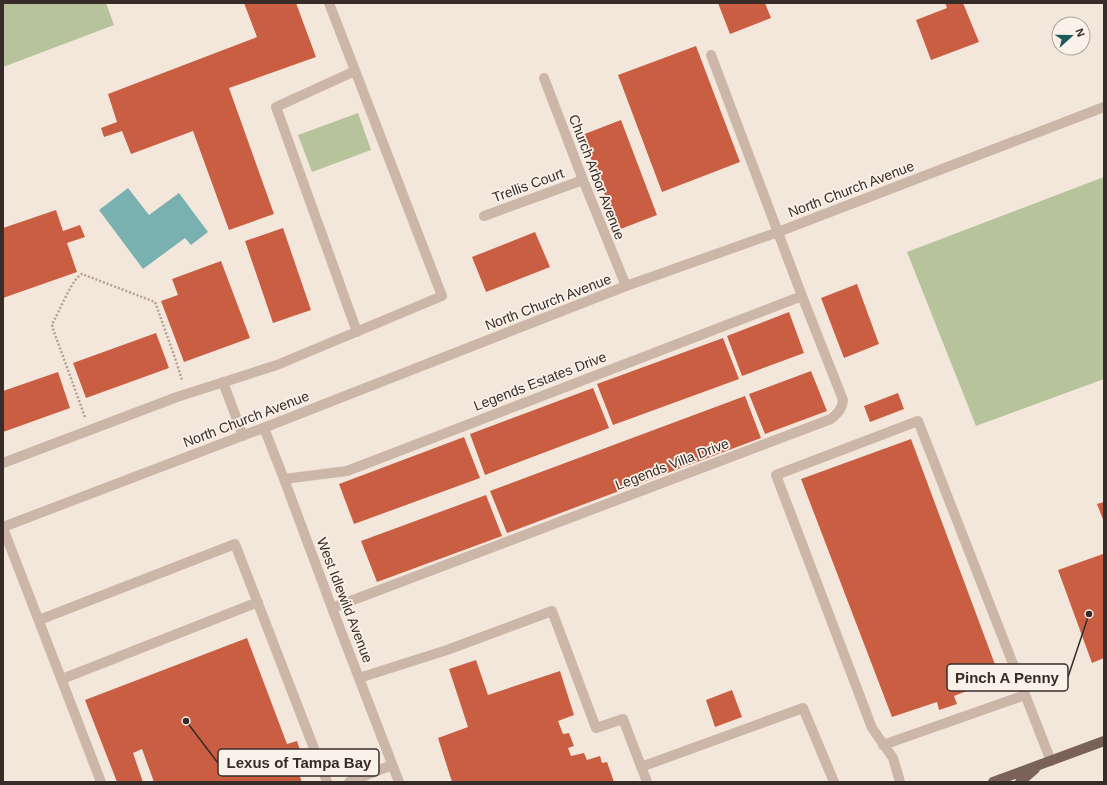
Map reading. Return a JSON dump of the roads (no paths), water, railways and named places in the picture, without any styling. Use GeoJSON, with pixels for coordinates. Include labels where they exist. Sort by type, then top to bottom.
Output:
{"type":"FeatureCollection","features":[{"type":"Feature","properties":{"kind":"main road"},"geometry":{"type":"LineString","coordinates":[[994,782],[1104,741]]}},
{"type":"Feature","properties":{"kind":"main road"},"geometry":{"type":"LineString","coordinates":[[1020,782],[1046,763]]}},
{"type":"Feature","properties":{"kind":"street"},"geometry":{"type":"LineString","coordinates":[[3,463],[186,394],[277,365],[442,296],[329,3]]}},
{"type":"Feature","properties":{"kind":"street","name":"Legends Villa Drive"},"geometry":{"type":"LineString","coordinates":[[332,608],[832,419],[838,413],[842,407],[843,400],[711,56]]}},
{"type":"Feature","properties":{"kind":"street"},"geometry":{"type":"LineString","coordinates":[[355,71],[276,106],[357,332]]}},
{"type":"Feature","properties":{"kind":"street","name":"Church Arbor Avenue"},"geometry":{"type":"LineString","coordinates":[[544,78],[626,286]]}},
{"type":"Feature","properties":{"kind":"street","name":"North Church Avenue"},"geometry":{"type":"LineString","coordinates":[[3,527],[264,428],[626,286],[778,232],[1104,107]]}},
{"type":"Feature","properties":{"kind":"street","name":"Trellis Court"},"geometry":{"type":"LineString","coordinates":[[484,216],[583,180]]}},
{"type":"Feature","properties":{"kind":"street","name":"Legends Estates Drive"},"geometry":{"type":"LineString","coordinates":[[284,480],[347,471],[802,296]]}},
{"type":"Feature","properties":{"kind":"street"},"geometry":{"type":"LineString","coordinates":[[223,382],[243,436]]}},
{"type":"Feature","properties":{"kind":"street"},"geometry":{"type":"LineString","coordinates":[[900,782],[892,758],[872,728],[776,475],[918,420],[1025,695],[1046,763]]}},
{"type":"Feature","properties":{"kind":"street","name":"West Idlewild Avenue"},"geometry":{"type":"LineString","coordinates":[[264,428],[399,782]]}},
{"type":"Feature","properties":{"kind":"street"},"geometry":{"type":"LineString","coordinates":[[3,527],[101,782]]}},
{"type":"Feature","properties":{"kind":"street"},"geometry":{"type":"LineString","coordinates":[[39,620],[235,544],[327,782]]}},
{"type":"Feature","properties":{"kind":"street"},"geometry":{"type":"LineString","coordinates":[[62,679],[258,602]]}},
{"type":"Feature","properties":{"kind":"street"},"geometry":{"type":"LineString","coordinates":[[359,678],[447,650],[552,611],[596,728],[623,719],[647,782]]}},
{"type":"Feature","properties":{"kind":"street"},"geometry":{"type":"LineString","coordinates":[[883,745],[1025,695]]}},
{"type":"Feature","properties":{"kind":"street"},"geometry":{"type":"LineString","coordinates":[[641,767],[803,708],[834,782]]}},
{"type":"Feature","properties":{"kind":"street"},"geometry":{"type":"LineString","coordinates":[[349,782],[392,765]]}},
{"type":"Feature","properties":{"kind":"water"},"geometry":{"type":"Polygon","coordinates":[[[128,188],[149,215],[179,193],[208,232],[191,245],[185,238],[143,269],[99,210],[128,188]]]}},
{"type":"Feature","properties":{"kind":"place","name":"Pinch A Penny"},"geometry":{"type":"Point","coordinates":[1089,614]}},
{"type":"Feature","properties":{"kind":"place","name":"Lexus of Tampa Bay"},"geometry":{"type":"Point","coordinates":[186,721]}}]}
